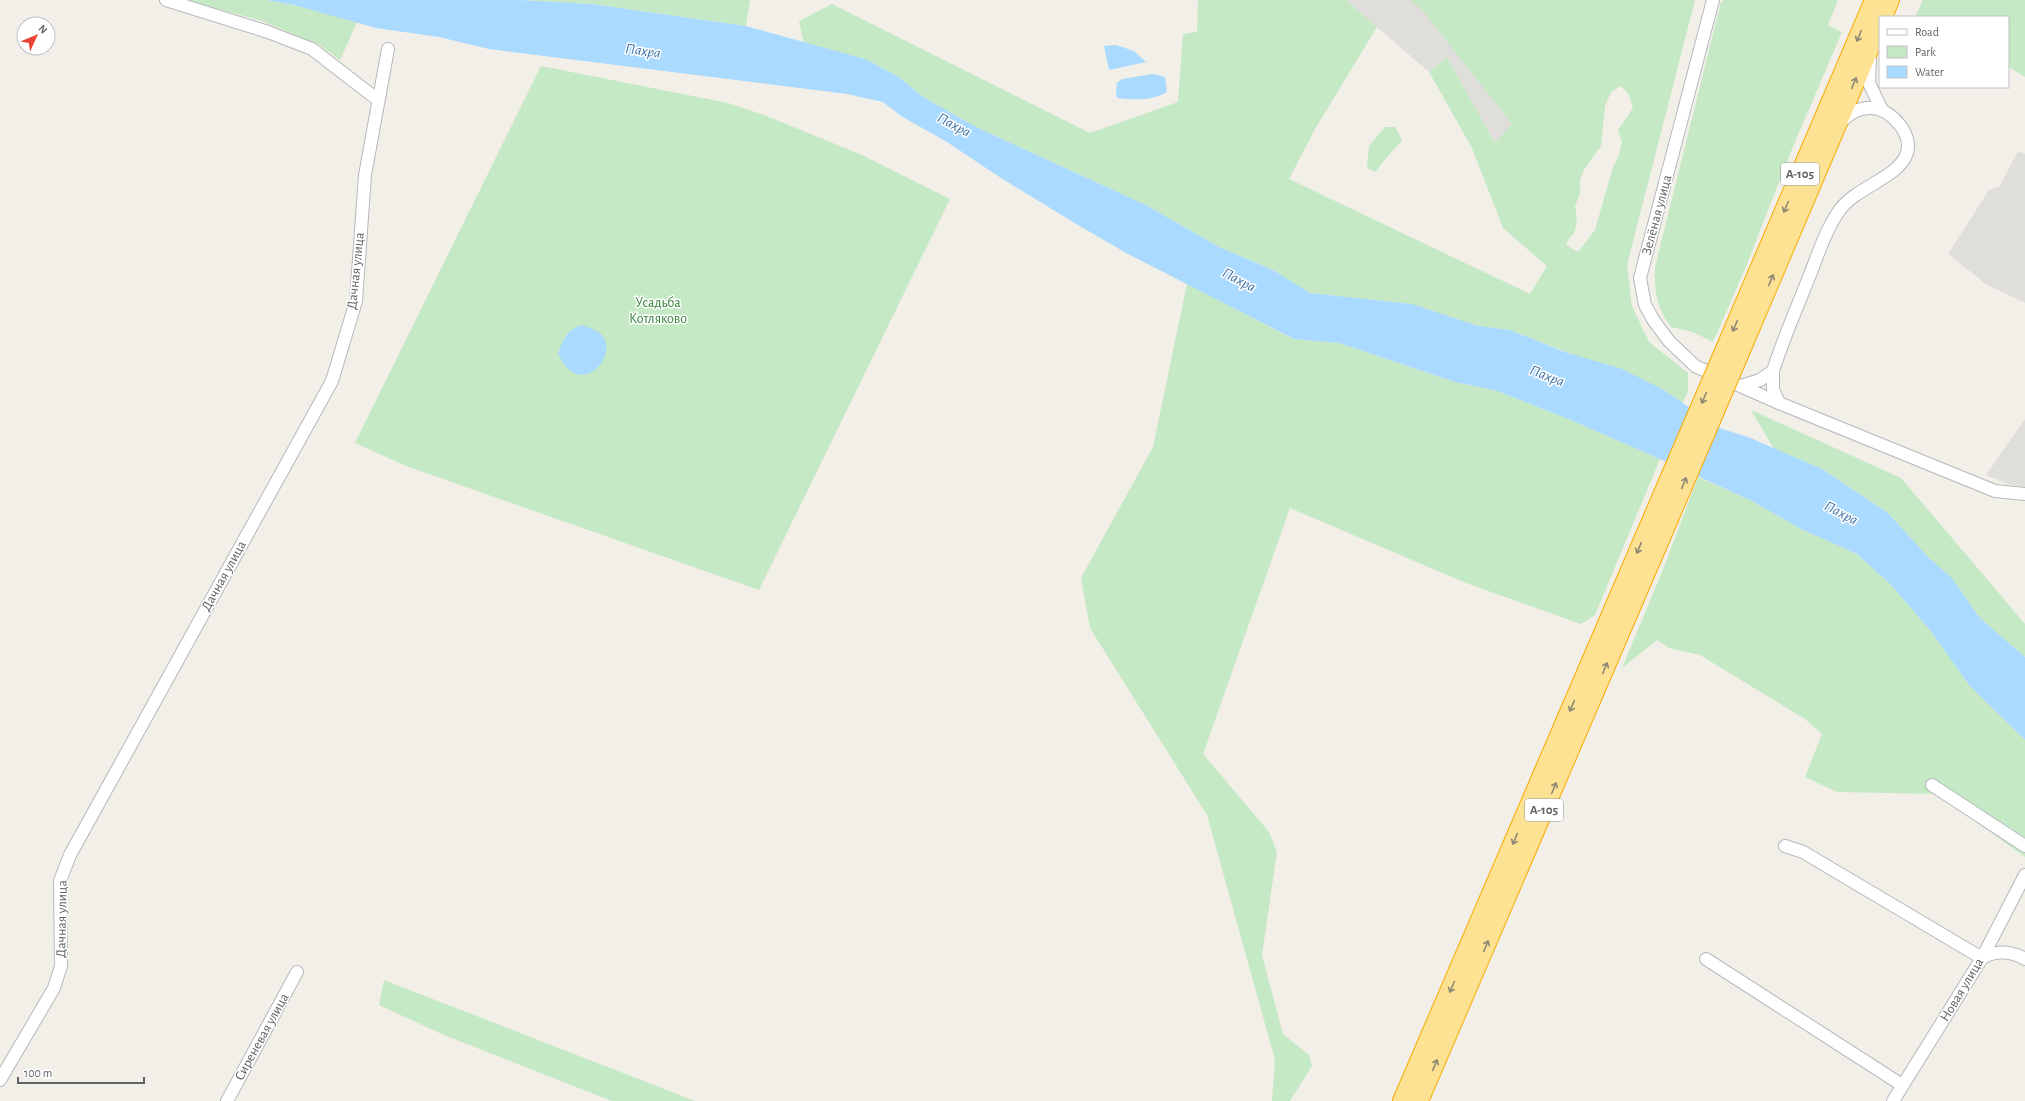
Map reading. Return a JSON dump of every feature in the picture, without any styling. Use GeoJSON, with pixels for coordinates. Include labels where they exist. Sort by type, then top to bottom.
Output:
{"type":"FeatureCollection","features":[{"type":"Feature","properties":{"kind":"highway","name":"А-105"},"geometry":{"type":"LineString","coordinates":[[1419,1101],[1662,516],[1732,352],[1874,0]]}},
{"type":"Feature","properties":{"kind":"highway"},"geometry":{"type":"LineString","coordinates":[[1883,16],[1890,0]]}},
{"type":"Feature","properties":{"kind":"highway","name":"А-105"},"geometry":{"type":"LineString","coordinates":[[1732,352],[1833,132],[1879,26]]}},
{"type":"Feature","properties":{"kind":"highway","name":"А-105"},"geometry":{"type":"LineString","coordinates":[[1402,1101],[1662,516]]}},
{"type":"Feature","properties":{"kind":"street"},"geometry":{"type":"LineString","coordinates":[[166,0],[268,32],[312,49],[378,100]]}},
{"type":"Feature","properties":{"kind":"street","name":"Зелёная улица"},"geometry":{"type":"LineString","coordinates":[[1713,0],[1640,278],[1645,305],[1669,341],[1695,366],[1779,403],[1995,491],[2025,494]]}},
{"type":"Feature","properties":{"kind":"street"},"geometry":{"type":"LineString","coordinates":[[1873,41],[1869,68],[1870,83],[1882,110]]}},
{"type":"Feature","properties":{"kind":"street","name":"Дачная улица"},"geometry":{"type":"LineString","coordinates":[[0,1080],[54,988],[59,973],[61,966],[60,881],[70,855],[332,381],[356,301],[365,175],[388,49]]}},
{"type":"Feature","properties":{"kind":"street"},"geometry":{"type":"LineString","coordinates":[[1779,403],[1773,389],[1773,370],[1826,232],[1839,211],[1852,196],[1894,170],[1903,161],[1907,153],[1906,136],[1901,127],[1893,118],[1882,110],[1872,108],[1861,109],[1851,113],[1833,132]]}},
{"type":"Feature","properties":{"kind":"street"},"geometry":{"type":"LineString","coordinates":[[1741,386],[1760,380],[1773,370]]}},
{"type":"Feature","properties":{"kind":"street"},"geometry":{"type":"LineString","coordinates":[[1932,785],[2025,846]]}},
{"type":"Feature","properties":{"kind":"street"},"geometry":{"type":"LineString","coordinates":[[1785,846],[1803,852],[1982,958],[1991,952],[2017,954],[2025,959]]}},
{"type":"Feature","properties":{"kind":"street","name":"Новая улица"},"geometry":{"type":"LineString","coordinates":[[1893,1101],[1982,958],[2025,875]]}},
{"type":"Feature","properties":{"kind":"street"},"geometry":{"type":"LineString","coordinates":[[1706,959],[1902,1085]]}},
{"type":"Feature","properties":{"kind":"street","name":"Сиреневая улица"},"geometry":{"type":"LineString","coordinates":[[227,1101],[297,972]]}},
{"type":"Feature","properties":{"kind":"shaded area"},"geometry":{"type":"Polygon","coordinates":[[[1346,0],[1410,0],[1423,10],[1512,124],[1496,144],[1447,57],[1429,72],[1346,0]]]}},
{"type":"Feature","properties":{"kind":"shaded area"},"geometry":{"type":"Polygon","coordinates":[[[2018,151],[2025,154],[2025,303],[1986,284],[1948,254],[1989,190],[2000,186],[2018,151]]]}},
{"type":"Feature","properties":{"kind":"shaded area"},"geometry":{"type":"Polygon","coordinates":[[[2025,419],[2025,487],[2008,484],[1986,475],[2025,419]]]}},
{"type":"Feature","properties":{"kind":"green space"},"geometry":{"type":"Polygon","coordinates":[[[185,0],[266,0],[294,5],[357,22],[340,60],[320,45],[262,21],[185,0]]]}},
{"type":"Feature","properties":{"kind":"green space"},"geometry":{"type":"Polygon","coordinates":[[[520,0],[750,0],[746,26],[592,4],[520,0]]]}},
{"type":"Feature","properties":{"kind":"green space"},"geometry":{"type":"Polygon","coordinates":[[[1198,0],[1346,0],[1377,27],[1315,129],[1289,179],[1530,294],[1547,266],[1503,228],[1472,148],[1429,72],[1447,57],[1495,143],[1512,124],[1423,11],[1410,0],[1695,0],[1627,265],[1632,306],[1649,342],[1688,373],[1688,391],[1682,404],[1662,389],[1510,330],[1478,326],[1412,304],[1310,293],[1273,270],[1219,247],[1146,205],[978,128],[923,97],[899,77],[865,59],[804,44],[799,21],[832,4],[1090,133],[1178,102],[1183,34],[1197,32],[1198,0]],[[1621,86],[1611,92],[1605,106],[1601,146],[1585,168],[1580,180],[1580,194],[1575,206],[1577,218],[1575,231],[1566,243],[1578,252],[1595,230],[1613,167],[1619,155],[1622,142],[1618,130],[1633,108],[1629,95],[1621,86]]]}},
{"type":"Feature","properties":{"kind":"green space"},"geometry":{"type":"Polygon","coordinates":[[[1724,0],[1838,0],[1828,25],[1842,32],[1792,149],[1745,269],[1713,342],[1693,332],[1671,327],[1662,313],[1657,299],[1655,267],[1721,2],[1724,0]]]}},
{"type":"Feature","properties":{"kind":"green space"},"geometry":{"type":"Polygon","coordinates":[[[1923,0],[2025,0],[2025,77],[2009,68],[2009,16],[1916,15],[1923,0]]]}},
{"type":"Feature","properties":{"kind":"green space","name":"Усадьба Котляково"},"geometry":{"type":"Polygon","coordinates":[[[541,66],[728,103],[764,115],[862,155],[950,199],[759,590],[406,466],[355,443],[541,66]]]}},
{"type":"Feature","properties":{"kind":"green space"},"geometry":{"type":"Polygon","coordinates":[[[1385,127],[1395,127],[1402,140],[1376,172],[1367,168],[1369,146],[1385,127]]]}},
{"type":"Feature","properties":{"kind":"green space"},"geometry":{"type":"Polygon","coordinates":[[[1187,284],[1293,339],[1339,343],[1455,382],[1497,391],[1566,418],[1660,459],[1595,615],[1581,624],[1466,583],[1290,508],[1203,754],[1269,832],[1277,852],[1262,955],[1283,1034],[1309,1055],[1312,1066],[1290,1101],[1272,1101],[1275,1060],[1207,815],[1090,628],[1081,578],[1153,447],[1187,284]]]}},
{"type":"Feature","properties":{"kind":"green space"},"geometry":{"type":"Polygon","coordinates":[[[1751,410],[1901,478],[2025,624],[2025,657],[1980,618],[1951,577],[1929,558],[1888,513],[1822,469],[1774,449],[1751,410]]]}},
{"type":"Feature","properties":{"kind":"green space"},"geometry":{"type":"Polygon","coordinates":[[[1698,477],[1752,501],[1801,529],[1857,554],[1890,584],[1930,630],[1969,685],[2025,740],[2025,857],[1937,794],[1837,792],[1805,777],[1822,734],[1805,719],[1700,655],[1669,648],[1657,640],[1622,668],[1664,567],[1698,477]]]}},
{"type":"Feature","properties":{"kind":"green space"},"geometry":{"type":"Polygon","coordinates":[[[384,980],[695,1101],[612,1101],[444,1035],[379,1005],[384,980]]]}},
{"type":"Feature","properties":{"kind":"water","name":"Пахра"},"geometry":{"type":"Polygon","coordinates":[[[266,0],[520,0],[592,4],[746,26],[865,59],[899,77],[923,97],[978,128],[1146,205],[1219,247],[1273,270],[1310,293],[1412,304],[1478,326],[1510,330],[1565,352],[1622,369],[1662,389],[1722,429],[1748,437],[1822,469],[1888,513],[1929,558],[1951,577],[1980,618],[2025,657],[2025,740],[1969,685],[1930,630],[1890,584],[1857,554],[1801,529],[1752,501],[1660,459],[1566,418],[1497,391],[1455,382],[1339,343],[1294,339],[1128,254],[1001,178],[947,142],[901,116],[883,102],[847,94],[489,49],[439,37],[376,28],[294,5],[266,0]]]}},
{"type":"Feature","properties":{"kind":"water"},"geometry":{"type":"Polygon","coordinates":[[[1116,45],[1134,51],[1146,62],[1109,70],[1104,46],[1116,45]]]}},
{"type":"Feature","properties":{"kind":"water"},"geometry":{"type":"Polygon","coordinates":[[[1153,74],[1165,77],[1167,92],[1149,98],[1117,98],[1117,83],[1122,79],[1153,74]]]}},
{"type":"Feature","properties":{"kind":"water"},"geometry":{"type":"Polygon","coordinates":[[[582,325],[601,334],[605,340],[606,349],[604,358],[599,366],[592,372],[583,375],[574,373],[566,366],[558,353],[569,332],[582,325]]]}}]}
